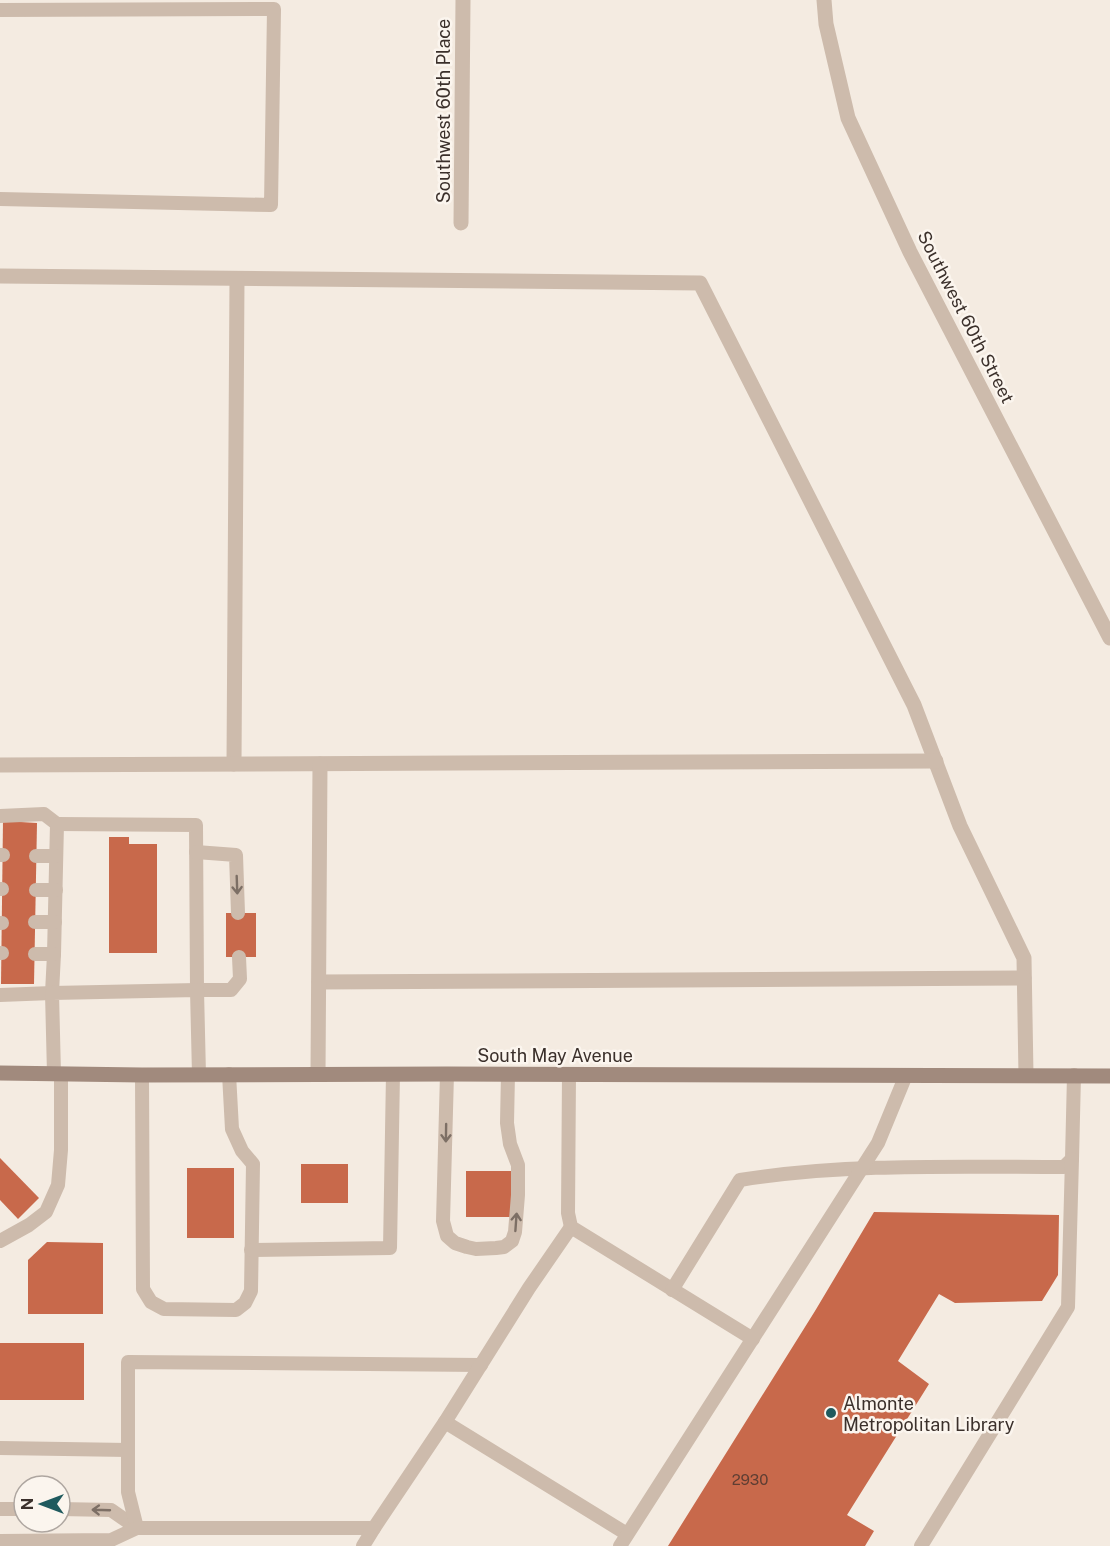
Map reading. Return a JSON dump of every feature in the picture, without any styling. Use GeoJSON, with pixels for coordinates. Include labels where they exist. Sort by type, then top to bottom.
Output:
{"type":"FeatureCollection","features":[{"type":"Feature","properties":{"kind":"main road","name":"South May Avenue"},"geometry":{"type":"LineString","coordinates":[[0,1073],[1110,1076]]}},
{"type":"Feature","properties":{"kind":"street","name":"Southwest 60th Place"},"geometry":{"type":"LineString","coordinates":[[461,222],[463,0]]}},
{"type":"Feature","properties":{"kind":"street","name":"Southwest 60th Street"},"geometry":{"type":"LineString","coordinates":[[824,0],[826,24],[848,118],[910,252],[1110,638]]}},
{"type":"Feature","properties":{"kind":"street"},"geometry":{"type":"LineString","coordinates":[[0,276],[700,283],[914,705],[960,826],[1024,958],[1026,1076]]}},
{"type":"Feature","properties":{"kind":"street"},"geometry":{"type":"LineString","coordinates":[[234,764],[237,279]]}},
{"type":"Feature","properties":{"kind":"street"},"geometry":{"type":"LineString","coordinates":[[0,765],[936,761]]}},
{"type":"Feature","properties":{"kind":"street"},"geometry":{"type":"LineString","coordinates":[[318,1074],[320,764]]}},
{"type":"Feature","properties":{"kind":"street"},"geometry":{"type":"LineString","coordinates":[[319,982],[1024,978]]}},
{"type":"Feature","properties":{"kind":"lane"},"geometry":{"type":"LineString","coordinates":[[0,10],[274,5],[271,205],[0,199]]}},
{"type":"Feature","properties":{"kind":"lane"},"geometry":{"type":"LineString","coordinates":[[0,816],[44,814],[57,824],[196,825],[199,1075]]}},
{"type":"Feature","properties":{"kind":"lane"},"geometry":{"type":"LineString","coordinates":[[0,1241],[29,1225],[46,1212],[58,1185],[61,1150],[52,993],[57,824]]}},
{"type":"Feature","properties":{"kind":"lane"},"geometry":{"type":"LineString","coordinates":[[196,852],[236,855],[238,913]]}},
{"type":"Feature","properties":{"kind":"lane"},"geometry":{"type":"LineString","coordinates":[[36,856],[56,856]]}},
{"type":"Feature","properties":{"kind":"lane"},"geometry":{"type":"LineString","coordinates":[[36,890],[56,890]]}},
{"type":"Feature","properties":{"kind":"lane"},"geometry":{"type":"LineString","coordinates":[[35,922],[55,922]]}},
{"type":"Feature","properties":{"kind":"lane"},"geometry":{"type":"LineString","coordinates":[[35,954],[54,954]]}},
{"type":"Feature","properties":{"kind":"lane"},"geometry":{"type":"LineString","coordinates":[[0,995],[231,990],[240,979],[239,957]]}},
{"type":"Feature","properties":{"kind":"lane"},"geometry":{"type":"LineString","coordinates":[[142,1075],[142,1289],[151,1302],[164,1309],[236,1310],[245,1304],[251,1291],[253,1164],[242,1151],[232,1130],[229,1074]]}},
{"type":"Feature","properties":{"kind":"lane"},"geometry":{"type":"LineString","coordinates":[[251,1250],[390,1248],[393,1074]]}},
{"type":"Feature","properties":{"kind":"lane"},"geometry":{"type":"LineString","coordinates":[[447,1074],[443,1221],[447,1236],[455,1243],[476,1249],[504,1247],[512,1241],[515,1232],[518,1165],[510,1144],[507,1123],[508,1074]]}},
{"type":"Feature","properties":{"kind":"lane"},"geometry":{"type":"LineString","coordinates":[[569,1074],[568,1213],[571,1227],[753,1339]]}},
{"type":"Feature","properties":{"kind":"lane"},"geometry":{"type":"LineString","coordinates":[[445,1422],[624,1540],[878,1143],[906,1075]]}},
{"type":"Feature","properties":{"kind":"lane"},"geometry":{"type":"LineString","coordinates":[[921,1546],[1068,1307],[1074,1076]]}},
{"type":"Feature","properties":{"kind":"lane"},"geometry":{"type":"LineString","coordinates":[[672,1290],[740,1180],[862,1168],[1064,1167],[1072,1159]]}},
{"type":"Feature","properties":{"kind":"lane"},"geometry":{"type":"LineString","coordinates":[[363,1546],[571,1227]]}},
{"type":"Feature","properties":{"kind":"lane"},"geometry":{"type":"LineString","coordinates":[[137,1528],[128,1492],[128,1362],[481,1365]]}},
{"type":"Feature","properties":{"kind":"lane"},"geometry":{"type":"LineString","coordinates":[[0,1448],[128,1450]]}},
{"type":"Feature","properties":{"kind":"lane"},"geometry":{"type":"LineString","coordinates":[[72,1509],[111,1510],[137,1528]]}},
{"type":"Feature","properties":{"kind":"lane"},"geometry":{"type":"LineString","coordinates":[[0,1541],[111,1540],[137,1528],[374,1528]]}},
{"type":"Feature","properties":{"kind":"building"},"geometry":{"type":"Polygon","coordinates":[[[3,821],[37,823],[34,984],[1,984],[3,821]]]}},
{"type":"Feature","properties":{"kind":"building"},"geometry":{"type":"Polygon","coordinates":[[[109,837],[129,837],[129,844],[157,844],[157,953],[109,953],[109,837]]]}},
{"type":"Feature","properties":{"kind":"building"},"geometry":{"type":"Polygon","coordinates":[[[226,913],[256,913],[256,957],[226,957],[226,913]]]}},
{"type":"Feature","properties":{"kind":"building"},"geometry":{"type":"Polygon","coordinates":[[[0,1158],[39,1198],[18,1219],[0,1200],[0,1158]]]}},
{"type":"Feature","properties":{"kind":"building"},"geometry":{"type":"Polygon","coordinates":[[[301,1164],[348,1164],[348,1203],[301,1203],[301,1164]]]}},
{"type":"Feature","properties":{"kind":"building"},"geometry":{"type":"Polygon","coordinates":[[[187,1168],[234,1168],[234,1238],[187,1238],[187,1168]]]}},
{"type":"Feature","properties":{"kind":"building"},"geometry":{"type":"Polygon","coordinates":[[[466,1171],[514,1171],[514,1217],[466,1217],[466,1171]]]}},
{"type":"Feature","properties":{"kind":"building"},"geometry":{"type":"Polygon","coordinates":[[[874,1212],[1059,1215],[1058,1275],[1042,1301],[955,1303],[939,1294],[898,1361],[929,1384],[847,1515],[874,1531],[865,1546],[668,1546],[815,1311],[874,1212]]]}},
{"type":"Feature","properties":{"kind":"building"},"geometry":{"type":"Polygon","coordinates":[[[47,1242],[103,1243],[103,1314],[28,1314],[28,1260],[47,1242]]]}},
{"type":"Feature","properties":{"kind":"building"},"geometry":{"type":"Polygon","coordinates":[[[0,1343],[84,1343],[84,1400],[0,1400],[0,1343]]]}},
{"type":"Feature","properties":{"kind":"place","name":"Almonte Metropolitan Library"},"geometry":{"type":"Point","coordinates":[831,1413]}}]}
